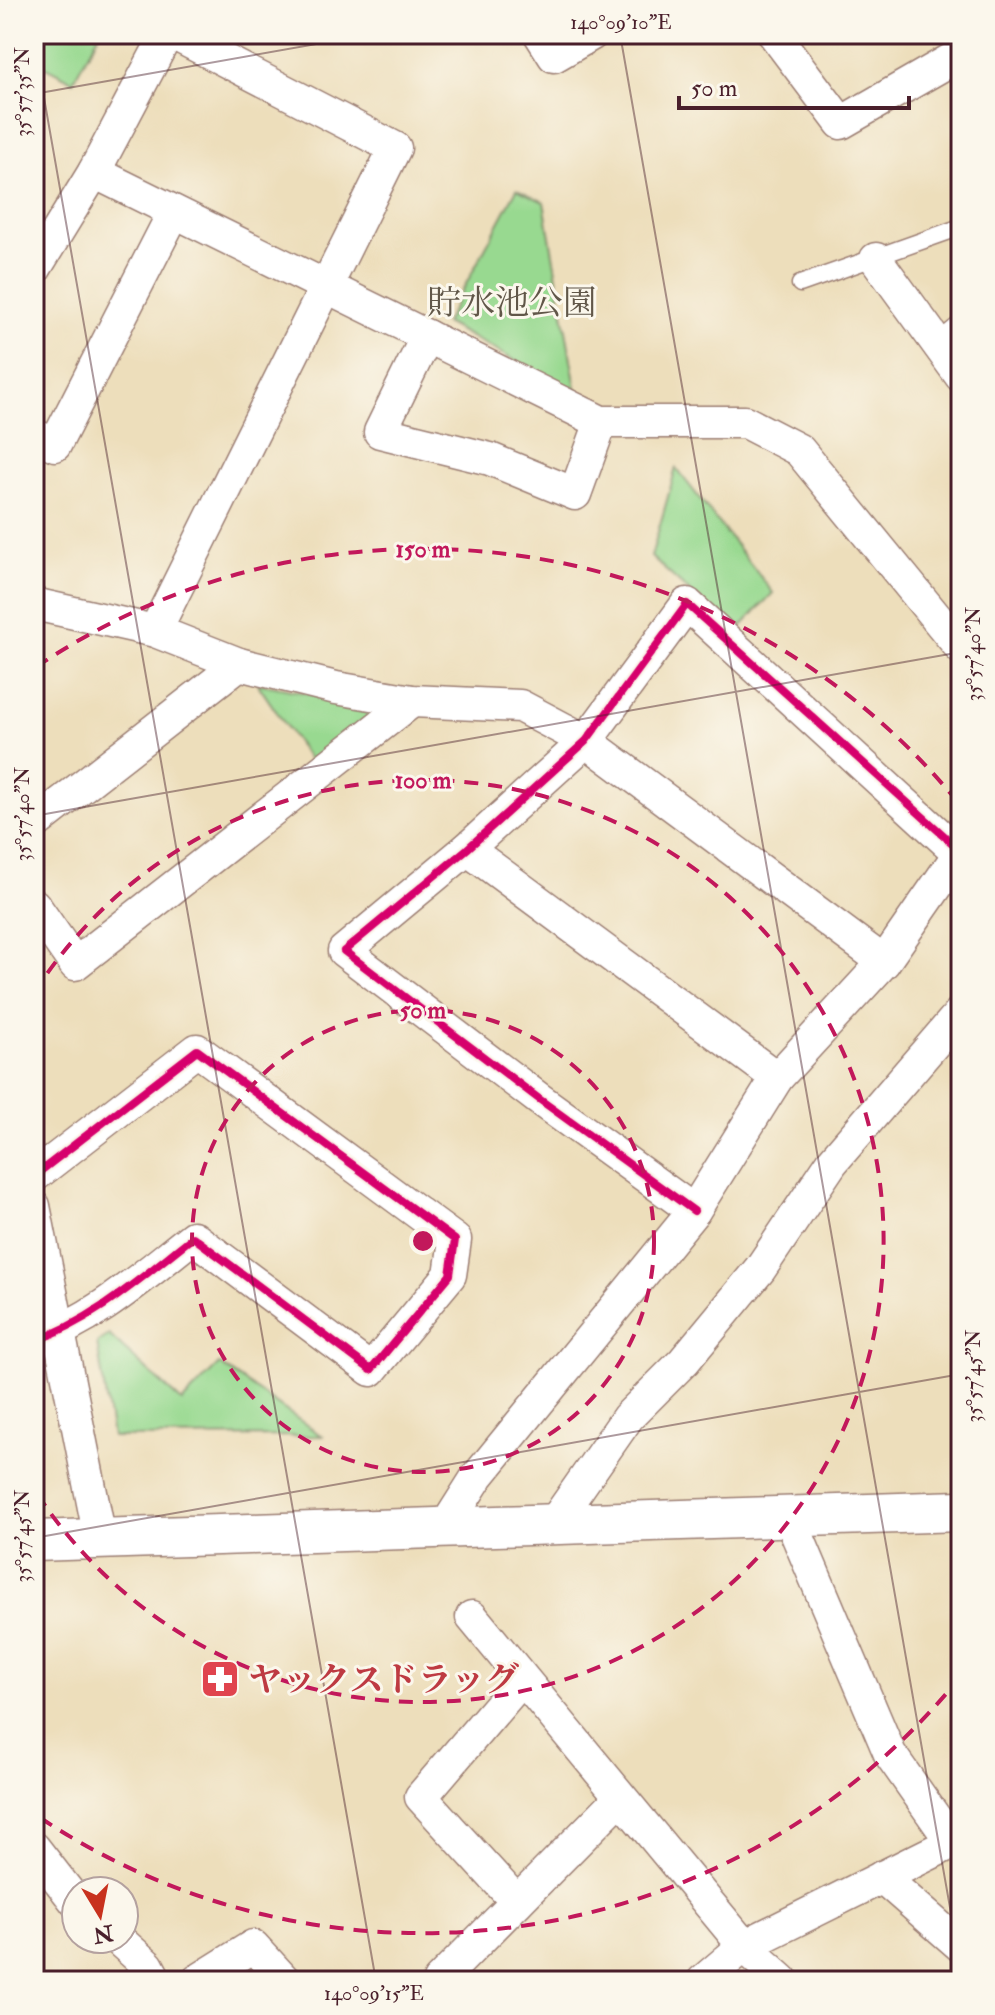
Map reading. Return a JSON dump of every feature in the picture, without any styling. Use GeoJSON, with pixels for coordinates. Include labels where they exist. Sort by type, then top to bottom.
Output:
{"type":"FeatureCollection","features":[{"type":"Feature","properties":{"kind":"street"},"geometry":{"type":"LineString","coordinates":[[34,270],[94,172],[167,34]]}},
{"type":"Feature","properties":{"kind":"street"},"geometry":{"type":"LineString","coordinates":[[155,631],[395,148],[174,34]]}},
{"type":"Feature","properties":{"kind":"street"},"geometry":{"type":"LineString","coordinates":[[540,34],[554,56],[592,34]]}},
{"type":"Feature","properties":{"kind":"street"},"geometry":{"type":"LineString","coordinates":[[774,34],[841,123],[961,54]]}},
{"type":"Feature","properties":{"kind":"street"},"geometry":{"type":"LineString","coordinates":[[94,172],[601,422],[745,422],[799,450],[961,648]]}},
{"type":"Feature","properties":{"kind":"street"},"geometry":{"type":"LineString","coordinates":[[34,435],[55,445],[174,212]]}},
{"type":"Feature","properties":{"kind":"street"},"geometry":{"type":"LineString","coordinates":[[876,259],[949,333],[961,376]]}},
{"type":"Feature","properties":{"kind":"street"},"geometry":{"type":"LineString","coordinates":[[427,336],[380,432],[490,459],[575,494],[601,422]]}},
{"type":"Feature","properties":{"kind":"street"},"geometry":{"type":"LineString","coordinates":[[34,604],[155,631],[239,664],[336,688],[412,701],[520,706],[586,741],[884,962]]}},
{"type":"Feature","properties":{"kind":"street"},"geometry":{"type":"LineString","coordinates":[[446,1526],[477,1477],[694,1211],[777,1078],[884,962],[960,852],[687,604],[586,741],[467,849],[344,951],[539,1099],[694,1211]]}},
{"type":"Feature","properties":{"kind":"street"},"geometry":{"type":"LineString","coordinates":[[34,824],[239,664]]}},
{"type":"Feature","properties":{"kind":"street"},"geometry":{"type":"LineString","coordinates":[[34,905],[75,964],[412,701]]}},
{"type":"Feature","properties":{"kind":"street"},"geometry":{"type":"LineString","coordinates":[[467,849],[777,1078]]}},
{"type":"Feature","properties":{"kind":"street"},"geometry":{"type":"LineString","coordinates":[[554,1523],[628,1417],[684,1361],[760,1269],[832,1162],[961,1012]]}},
{"type":"Feature","properties":{"kind":"street"},"geometry":{"type":"LineString","coordinates":[[34,1176],[197,1050],[455,1240],[450,1275],[371,1370],[193,1237],[106,1305],[47,1336]]}},
{"type":"Feature","properties":{"kind":"street"},"geometry":{"type":"LineString","coordinates":[[34,1206],[47,1336],[100,1538]]}},
{"type":"Feature","properties":{"kind":"street"},"geometry":{"type":"LineString","coordinates":[[34,1541],[961,1511]]}},
{"type":"Feature","properties":{"kind":"street"},"geometry":{"type":"LineString","coordinates":[[703,1981],[744,1946],[956,1840],[890,1754],[789,1516]]}},
{"type":"Feature","properties":{"kind":"street"},"geometry":{"type":"LineString","coordinates":[[472,1617],[619,1799],[744,1946],[783,1981]]}},
{"type":"Feature","properties":{"kind":"street"},"geometry":{"type":"LineString","coordinates":[[517,1902],[421,1797],[522,1679]]}},
{"type":"Feature","properties":{"kind":"street"},"geometry":{"type":"LineString","coordinates":[[439,1981],[619,1799]]}},
{"type":"Feature","properties":{"kind":"street"},"geometry":{"type":"LineString","coordinates":[[34,1848],[60,1881]]}},
{"type":"Feature","properties":{"kind":"street"},"geometry":{"type":"LineString","coordinates":[[882,1877],[961,1946]]}},
{"type":"Feature","properties":{"kind":"street"},"geometry":{"type":"LineString","coordinates":[[197,1981],[253,1946],[285,1981]]}},
{"type":"Feature","properties":{"kind":"street"},"geometry":{"type":"LineString","coordinates":[[136,1955],[148,1966],[156,1981]]}},
{"type":"Feature","properties":{"kind":"lane"},"geometry":{"type":"LineString","coordinates":[[800,284],[961,227]]}},
{"type":"Feature","properties":{"kind":"green space"},"geometry":{"type":"Polygon","coordinates":[[[34,34],[99,34],[73,81],[34,61],[34,34]]]}},
{"type":"Feature","properties":{"kind":"green space","name":"貯水池公園"},"geometry":{"type":"Polygon","coordinates":[[[517,189],[544,202],[577,394],[445,323],[517,189]]]}},
{"type":"Feature","properties":{"kind":"green space"},"geometry":{"type":"Polygon","coordinates":[[[676,468],[773,593],[735,633],[651,557],[676,468]]]}},
{"type":"Feature","properties":{"kind":"green space"},"geometry":{"type":"Polygon","coordinates":[[[257,683],[369,706],[376,720],[313,766],[257,683]]]}},
{"type":"Feature","properties":{"kind":"green space"},"geometry":{"type":"Polygon","coordinates":[[[109,1335],[182,1402],[219,1364],[322,1436],[112,1437],[97,1343],[109,1335]]]}},
{"type":"Feature","properties":{"kind":"cycle path"},"geometry":{"type":"LineString","coordinates":[[694,1211],[539,1099],[344,951],[467,849],[586,741],[687,604],[961,851]]}},
{"type":"Feature","properties":{"kind":"cycle path"},"geometry":{"type":"LineString","coordinates":[[34,1176],[197,1050],[455,1240],[450,1275],[371,1370],[193,1237],[98,1309],[34,1341]]}},
{"type":"Feature","properties":{"kind":"place","name":"ヤックスドラッグ"},"geometry":{"type":"Point","coordinates":[220,1679]}}]}
